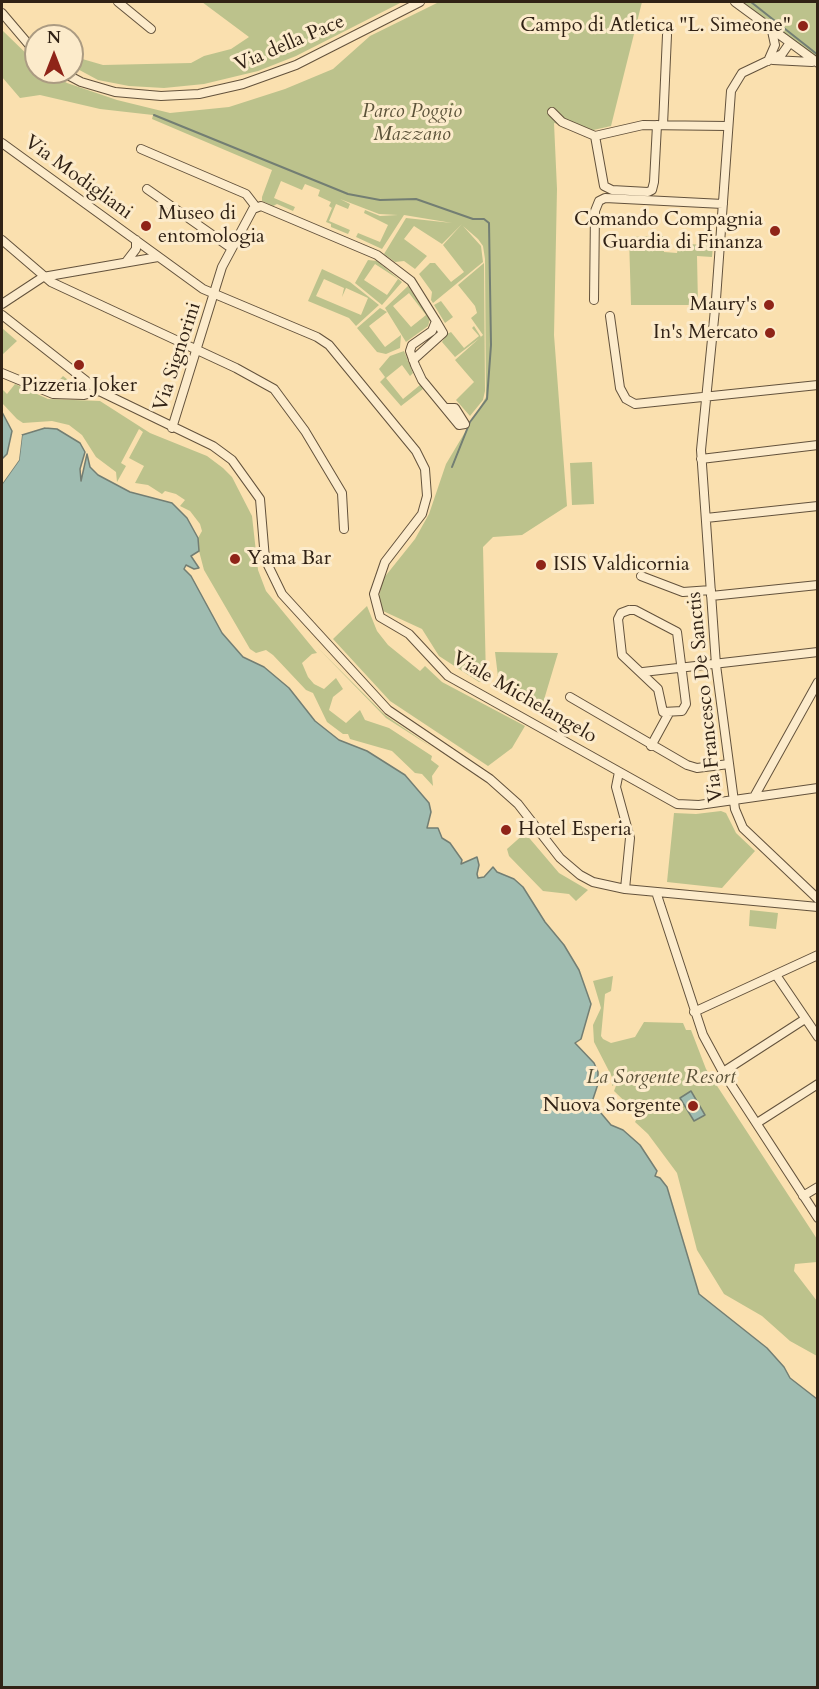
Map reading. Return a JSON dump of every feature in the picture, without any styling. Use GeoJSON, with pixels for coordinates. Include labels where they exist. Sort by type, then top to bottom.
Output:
{"type":"FeatureCollection","features":[{"type":"Feature","properties":{"kind":"street"},"geometry":{"type":"LineString","coordinates":[[118,2],[151,29]]}},
{"type":"Feature","properties":{"kind":"street","name":"Via della Pace"},"geometry":{"type":"LineString","coordinates":[[84,83],[115,92],[151,96],[199,94],[243,84],[296,65],[420,2]]}},
{"type":"Feature","properties":{"kind":"street"},"geometry":{"type":"LineString","coordinates":[[735,2],[817,63]]}},
{"type":"Feature","properties":{"kind":"street"},"geometry":{"type":"LineString","coordinates":[[2,14],[24,40]]}},
{"type":"Feature","properties":{"kind":"street"},"geometry":{"type":"LineString","coordinates":[[768,61],[775,45],[772,31]]}},
{"type":"Feature","properties":{"kind":"street"},"geometry":{"type":"LineString","coordinates":[[595,136],[604,186],[612,190],[648,192],[654,185],[667,35]]}},
{"type":"Feature","properties":{"kind":"street","name":"Via Francesco De Sanctis"},"geometry":{"type":"LineString","coordinates":[[789,44],[786,52],[748,70],[735,81],[728,102],[723,204],[702,459],[716,665],[734,800],[743,828],[818,899]]}},
{"type":"Feature","properties":{"kind":"street","name":"Via Francesco De Sanctis"},"geometry":{"type":"LineString","coordinates":[[768,61],[793,59],[817,63]]}},
{"type":"Feature","properties":{"kind":"street"},"geometry":{"type":"LineString","coordinates":[[552,112],[562,122],[595,136],[636,126],[727,126]]}},
{"type":"Feature","properties":{"kind":"street","name":"Via Modigliani"},"geometry":{"type":"LineString","coordinates":[[2,143],[136,240]]}},
{"type":"Feature","properties":{"kind":"street"},"geometry":{"type":"LineString","coordinates":[[141,149],[246,194],[256,207],[268,207],[377,255],[411,281],[443,333],[414,360]]}},
{"type":"Feature","properties":{"kind":"street"},"geometry":{"type":"LineString","coordinates":[[147,189],[231,248]]}},
{"type":"Feature","properties":{"kind":"street"},"geometry":{"type":"LineString","coordinates":[[594,300],[595,211],[599,201],[605,198],[723,204]]}},
{"type":"Feature","properties":{"kind":"street","name":"Via Signorini"},"geometry":{"type":"LineString","coordinates":[[172,428],[215,296],[219,277],[231,248],[256,207]]}},
{"type":"Feature","properties":{"kind":"street"},"geometry":{"type":"LineString","coordinates":[[2,240],[43,277],[259,380],[279,394],[342,493],[344,529]]}},
{"type":"Feature","properties":{"kind":"street"},"geometry":{"type":"LineString","coordinates":[[126,262],[135,252],[136,240]]}},
{"type":"Feature","properties":{"kind":"street","name":"Viale Michelangelo"},"geometry":{"type":"LineString","coordinates":[[136,240],[215,296],[324,341],[422,461],[427,477],[426,504],[416,524],[380,571],[374,594],[380,617],[409,634],[448,676],[677,804],[699,805],[818,788]]}},
{"type":"Feature","properties":{"kind":"street"},"geometry":{"type":"LineString","coordinates":[[2,304],[43,277],[158,257]]}},
{"type":"Feature","properties":{"kind":"street"},"geometry":{"type":"LineString","coordinates":[[2,315],[99,390],[224,452],[241,469],[260,499],[265,559],[276,585],[377,699],[400,719],[496,784],[518,804],[560,858],[580,875],[608,886],[626,889],[814,907],[809,890]]}},
{"type":"Feature","properties":{"kind":"street"},"geometry":{"type":"LineString","coordinates":[[610,316],[620,388],[626,399],[640,405],[818,385]]}},
{"type":"Feature","properties":{"kind":"street"},"geometry":{"type":"LineString","coordinates":[[436,321],[432,331],[412,345],[410,351],[422,380],[447,408]]}},
{"type":"Feature","properties":{"kind":"street"},"geometry":{"type":"LineString","coordinates":[[2,373],[53,394],[84,395],[99,390]]}},
{"type":"Feature","properties":{"kind":"street"},"geometry":{"type":"LineString","coordinates":[[702,459],[818,445]]}},
{"type":"Feature","properties":{"kind":"street"},"geometry":{"type":"LineString","coordinates":[[706,518],[818,506]]}},
{"type":"Feature","properties":{"kind":"street"},"geometry":{"type":"LineString","coordinates":[[641,576],[683,592],[711,593],[818,585]]}},
{"type":"Feature","properties":{"kind":"street"},"geometry":{"type":"LineString","coordinates":[[626,610],[635,610],[674,629],[678,635],[682,668],[685,708],[682,711],[663,712],[658,688],[622,655],[618,619],[621,613],[626,610]]}},
{"type":"Feature","properties":{"kind":"street"},"geometry":{"type":"LineString","coordinates":[[642,672],[818,652]]}},
{"type":"Feature","properties":{"kind":"street"},"geometry":{"type":"LineString","coordinates":[[754,797],[818,682]]}},
{"type":"Feature","properties":{"kind":"street"},"geometry":{"type":"LineString","coordinates":[[570,697],[651,746],[693,768],[729,764]]}},
{"type":"Feature","properties":{"kind":"street"},"geometry":{"type":"LineString","coordinates":[[651,746],[669,713]]}},
{"type":"Feature","properties":{"kind":"street"},"geometry":{"type":"LineString","coordinates":[[619,772],[616,787],[630,838],[626,889]]}},
{"type":"Feature","properties":{"kind":"street"},"geometry":{"type":"LineString","coordinates":[[656,892],[694,1012],[723,1072],[818,1218]]}},
{"type":"Feature","properties":{"kind":"street"},"geometry":{"type":"LineString","coordinates":[[694,1012],[818,955]]}},
{"type":"Feature","properties":{"kind":"street"},"geometry":{"type":"LineString","coordinates":[[776,975],[818,1037]]}},
{"type":"Feature","properties":{"kind":"street"},"geometry":{"type":"LineString","coordinates":[[723,1072],[805,1019]]}},
{"type":"Feature","properties":{"kind":"street"},"geometry":{"type":"LineString","coordinates":[[757,1123],[818,1084]]}},
{"type":"Feature","properties":{"kind":"street"},"geometry":{"type":"LineString","coordinates":[[803,1196],[818,1187]]}},
{"type":"Feature","properties":{"kind":"green space"},"geometry":{"type":"Polygon","coordinates":[[[202,2],[402,2],[296,56],[258,71],[204,84],[164,88],[129,86],[98,80],[84,72],[84,59],[103,65],[191,63],[204,56],[231,49],[249,37],[202,2]]]}},
{"type":"Feature","properties":{"kind":"green space","name":"Parco Poggio Mazzano"},"geometry":{"type":"Polygon","coordinates":[[[439,2],[642,2],[611,126],[589,131],[554,123],[557,189],[554,335],[567,506],[522,535],[493,537],[483,547],[486,679],[479,682],[439,656],[422,629],[383,611],[379,597],[383,579],[415,539],[429,514],[446,464],[486,397],[483,246],[463,226],[481,246],[483,262],[433,303],[432,292],[419,274],[430,263],[435,263],[451,282],[464,272],[443,245],[462,224],[442,244],[414,226],[404,239],[427,256],[415,269],[404,261],[395,262],[384,254],[406,218],[452,223],[404,215],[382,249],[356,237],[358,233],[380,242],[388,225],[364,213],[365,210],[380,216],[398,215],[379,214],[340,199],[350,204],[348,209],[336,204],[329,221],[350,230],[348,234],[331,227],[331,224],[326,222],[332,208],[329,206],[331,202],[318,196],[320,190],[305,184],[302,190],[281,181],[274,198],[295,207],[293,211],[277,204],[273,206],[262,201],[272,170],[152,119],[153,115],[100,109],[40,95],[20,98],[2,77],[2,30],[24,51],[24,84],[70,84],[117,100],[170,113],[229,107],[285,89],[333,69],[370,36],[439,2]]]}},
{"type":"Feature","properties":{"kind":"green space","name":"Campo di Atletica \"L. Simeone\""},"geometry":{"type":"Polygon","coordinates":[[[743,2],[817,2],[817,57],[789,37],[743,2]]]}},
{"type":"Feature","properties":{"kind":"green space"},"geometry":{"type":"Polygon","coordinates":[[[663,236],[664,252],[677,253],[679,243],[713,246],[712,257],[697,256],[698,305],[631,305],[629,237],[663,236]]]}},
{"type":"Feature","properties":{"kind":"green space"},"geometry":{"type":"Polygon","coordinates":[[[368,260],[377,261],[402,282],[382,305],[355,283],[368,260]],[[375,264],[364,280],[387,295],[398,279],[375,264]]]}},
{"type":"Feature","properties":{"kind":"green space"},"geometry":{"type":"Polygon","coordinates":[[[484,263],[485,391],[483,400],[470,416],[456,400],[474,382],[455,360],[483,335],[471,318],[477,313],[475,306],[458,285],[484,263]]]}},
{"type":"Feature","properties":{"kind":"green space"},"geometry":{"type":"Polygon","coordinates":[[[322,269],[350,282],[379,305],[356,326],[349,318],[308,301],[322,269]],[[324,279],[316,296],[361,315],[368,298],[346,288],[342,297],[344,288],[324,279]]]}},
{"type":"Feature","properties":{"kind":"green space"},"geometry":{"type":"Polygon","coordinates":[[[408,286],[430,319],[428,326],[406,342],[385,308],[408,286]],[[409,293],[393,306],[411,327],[426,315],[409,293]]]}},
{"type":"Feature","properties":{"kind":"green space"},"geometry":{"type":"Polygon","coordinates":[[[441,301],[453,317],[445,323],[434,305],[441,301]]]}},
{"type":"Feature","properties":{"kind":"green space"},"geometry":{"type":"Polygon","coordinates":[[[380,308],[387,312],[369,326],[385,347],[401,335],[400,348],[386,354],[377,352],[357,328],[380,308]]]}},
{"type":"Feature","properties":{"kind":"green space"},"geometry":{"type":"Polygon","coordinates":[[[474,326],[481,337],[455,357],[442,342],[451,332],[464,348],[479,336],[472,328],[474,326]]]}},
{"type":"Feature","properties":{"kind":"green space"},"geometry":{"type":"Polygon","coordinates":[[[2,328],[17,341],[2,355],[2,328]]]}},
{"type":"Feature","properties":{"kind":"green space"},"geometry":{"type":"Polygon","coordinates":[[[404,351],[413,373],[410,376],[402,365],[386,378],[403,399],[420,385],[423,389],[401,406],[380,382],[385,377],[379,369],[390,356],[404,351]]]}},
{"type":"Feature","properties":{"kind":"green space"},"geometry":{"type":"Polygon","coordinates":[[[63,376],[77,387],[79,390],[51,389],[63,376]]]}},
{"type":"Feature","properties":{"kind":"green space"},"geometry":{"type":"Polygon","coordinates":[[[15,384],[48,399],[100,401],[150,433],[207,456],[223,468],[232,477],[252,516],[258,570],[266,591],[317,653],[312,654],[302,663],[308,677],[314,684],[324,689],[336,678],[343,689],[333,697],[329,710],[346,723],[360,710],[365,720],[389,728],[432,756],[431,760],[439,766],[432,776],[433,786],[422,774],[415,773],[392,751],[350,739],[348,734],[343,734],[327,722],[313,693],[306,690],[273,655],[266,650],[256,653],[250,649],[204,570],[198,538],[202,531],[200,524],[190,511],[180,506],[185,500],[176,494],[165,491],[162,494],[148,485],[135,483],[144,466],[129,458],[143,432],[139,429],[121,463],[126,466],[117,482],[116,472],[96,457],[82,435],[69,425],[52,421],[23,423],[17,419],[2,403],[3,390],[7,394],[15,384]]]}},
{"type":"Feature","properties":{"kind":"green space"},"geometry":{"type":"Polygon","coordinates":[[[592,462],[594,504],[572,505],[570,463],[592,462]]]}},
{"type":"Feature","properties":{"kind":"green space"},"geometry":{"type":"Polygon","coordinates":[[[367,606],[377,631],[388,645],[420,671],[425,666],[442,682],[525,726],[512,748],[488,766],[390,701],[333,639],[367,606]]]}},
{"type":"Feature","properties":{"kind":"green space"},"geometry":{"type":"Polygon","coordinates":[[[317,647],[385,715],[433,748],[386,718],[317,647]]]}},
{"type":"Feature","properties":{"kind":"green space"},"geometry":{"type":"Polygon","coordinates":[[[495,652],[558,653],[543,703],[552,709],[549,715],[499,685],[495,652]]]}},
{"type":"Feature","properties":{"kind":"green space"},"geometry":{"type":"Polygon","coordinates":[[[721,811],[726,813],[736,833],[755,851],[722,888],[667,882],[674,813],[696,814],[721,811]]]}},
{"type":"Feature","properties":{"kind":"green space"},"geometry":{"type":"Polygon","coordinates":[[[525,833],[559,873],[588,890],[576,901],[569,894],[543,891],[509,856],[507,849],[525,833]]]}},
{"type":"Feature","properties":{"kind":"green space"},"geometry":{"type":"Polygon","coordinates":[[[750,910],[778,913],[776,929],[749,926],[750,910]]]}},
{"type":"Feature","properties":{"kind":"green space","name":"La Sorgente Resort"},"geometry":{"type":"Polygon","coordinates":[[[613,976],[611,991],[605,994],[601,1036],[603,1039],[611,1043],[635,1037],[644,1022],[683,1023],[686,1030],[691,1030],[706,1069],[817,1239],[817,1262],[795,1264],[794,1271],[817,1301],[817,1356],[790,1341],[762,1316],[724,1294],[697,1250],[677,1173],[648,1134],[635,1122],[639,1115],[614,1091],[617,1083],[612,1086],[613,1079],[594,1042],[593,1025],[601,1008],[593,981],[613,976]]]}},
{"type":"Feature","properties":{"kind":"shaded area"},"geometry":{"type":"Polygon","coordinates":[[[2,412],[12,431],[7,454],[2,459],[2,412]]]}},
{"type":"Feature","properties":{"kind":"shaded area"},"geometry":{"type":"Polygon","coordinates":[[[45,428],[57,429],[80,443],[85,452],[80,469],[81,481],[87,454],[90,467],[98,475],[130,492],[172,503],[187,518],[198,538],[199,551],[191,556],[199,568],[194,569],[186,565],[184,569],[191,576],[222,633],[243,657],[264,667],[289,688],[315,721],[339,740],[367,751],[405,775],[429,803],[431,812],[427,828],[438,828],[442,838],[450,843],[462,860],[461,864],[477,857],[478,878],[484,877],[493,867],[497,872],[514,879],[523,887],[545,922],[564,945],[579,970],[591,1004],[581,1039],[575,1043],[594,1063],[598,1072],[598,1084],[593,1099],[595,1106],[611,1125],[623,1130],[640,1145],[657,1171],[655,1176],[660,1178],[667,1187],[699,1294],[767,1348],[784,1367],[790,1378],[817,1399],[818,1687],[2,1688],[2,484],[19,460],[22,435],[45,428]]]}},
{"type":"Feature","properties":{"kind":"shaded area","name":"Nuova Sorgente"},"geometry":{"type":"Polygon","coordinates":[[[691,1091],[705,1115],[694,1121],[680,1098],[691,1091]]]}},
{"type":"Feature","properties":{"kind":"pier"},"geometry":{"type":"Polygon","coordinates":[[[19,434],[22,435],[19,460],[2,484],[2,477],[16,459],[19,434]]]}},
{"type":"Feature","properties":{"kind":"waterway"},"geometry":{"type":"LineString","coordinates":[[751,2],[818,55]]}},
{"type":"Feature","properties":{"kind":"waterway"},"geometry":{"type":"LineString","coordinates":[[154,115],[348,194],[380,200],[416,199],[473,219],[484,219],[489,223],[491,345],[487,399],[470,422],[452,467]]}},
{"type":"Feature","properties":{"kind":"place","name":"Campo di Atletica \"L. Simeone\""},"geometry":{"type":"Point","coordinates":[803,26]}},
{"type":"Feature","properties":{"kind":"place","name":"Museo di entomologia"},"geometry":{"type":"Point","coordinates":[146,226]}},
{"type":"Feature","properties":{"kind":"place","name":"Comando Compagnia Guardia di Finanza"},"geometry":{"type":"Point","coordinates":[775,231]}},
{"type":"Feature","properties":{"kind":"place","name":"Maury's"},"geometry":{"type":"Point","coordinates":[769,305]}},
{"type":"Feature","properties":{"kind":"place","name":"In's Mercato"},"geometry":{"type":"Point","coordinates":[770,333]}},
{"type":"Feature","properties":{"kind":"place","name":"Pizzeria Joker"},"geometry":{"type":"Point","coordinates":[79,365]}},
{"type":"Feature","properties":{"kind":"place","name":"Yama Bar"},"geometry":{"type":"Point","coordinates":[235,559]}},
{"type":"Feature","properties":{"kind":"place","name":"ISIS Valdicornia"},"geometry":{"type":"Point","coordinates":[541,565]}},
{"type":"Feature","properties":{"kind":"place","name":"Hotel Esperia"},"geometry":{"type":"Point","coordinates":[506,830]}},
{"type":"Feature","properties":{"kind":"place","name":"Nuova Sorgente"},"geometry":{"type":"Point","coordinates":[693,1106]}}]}
